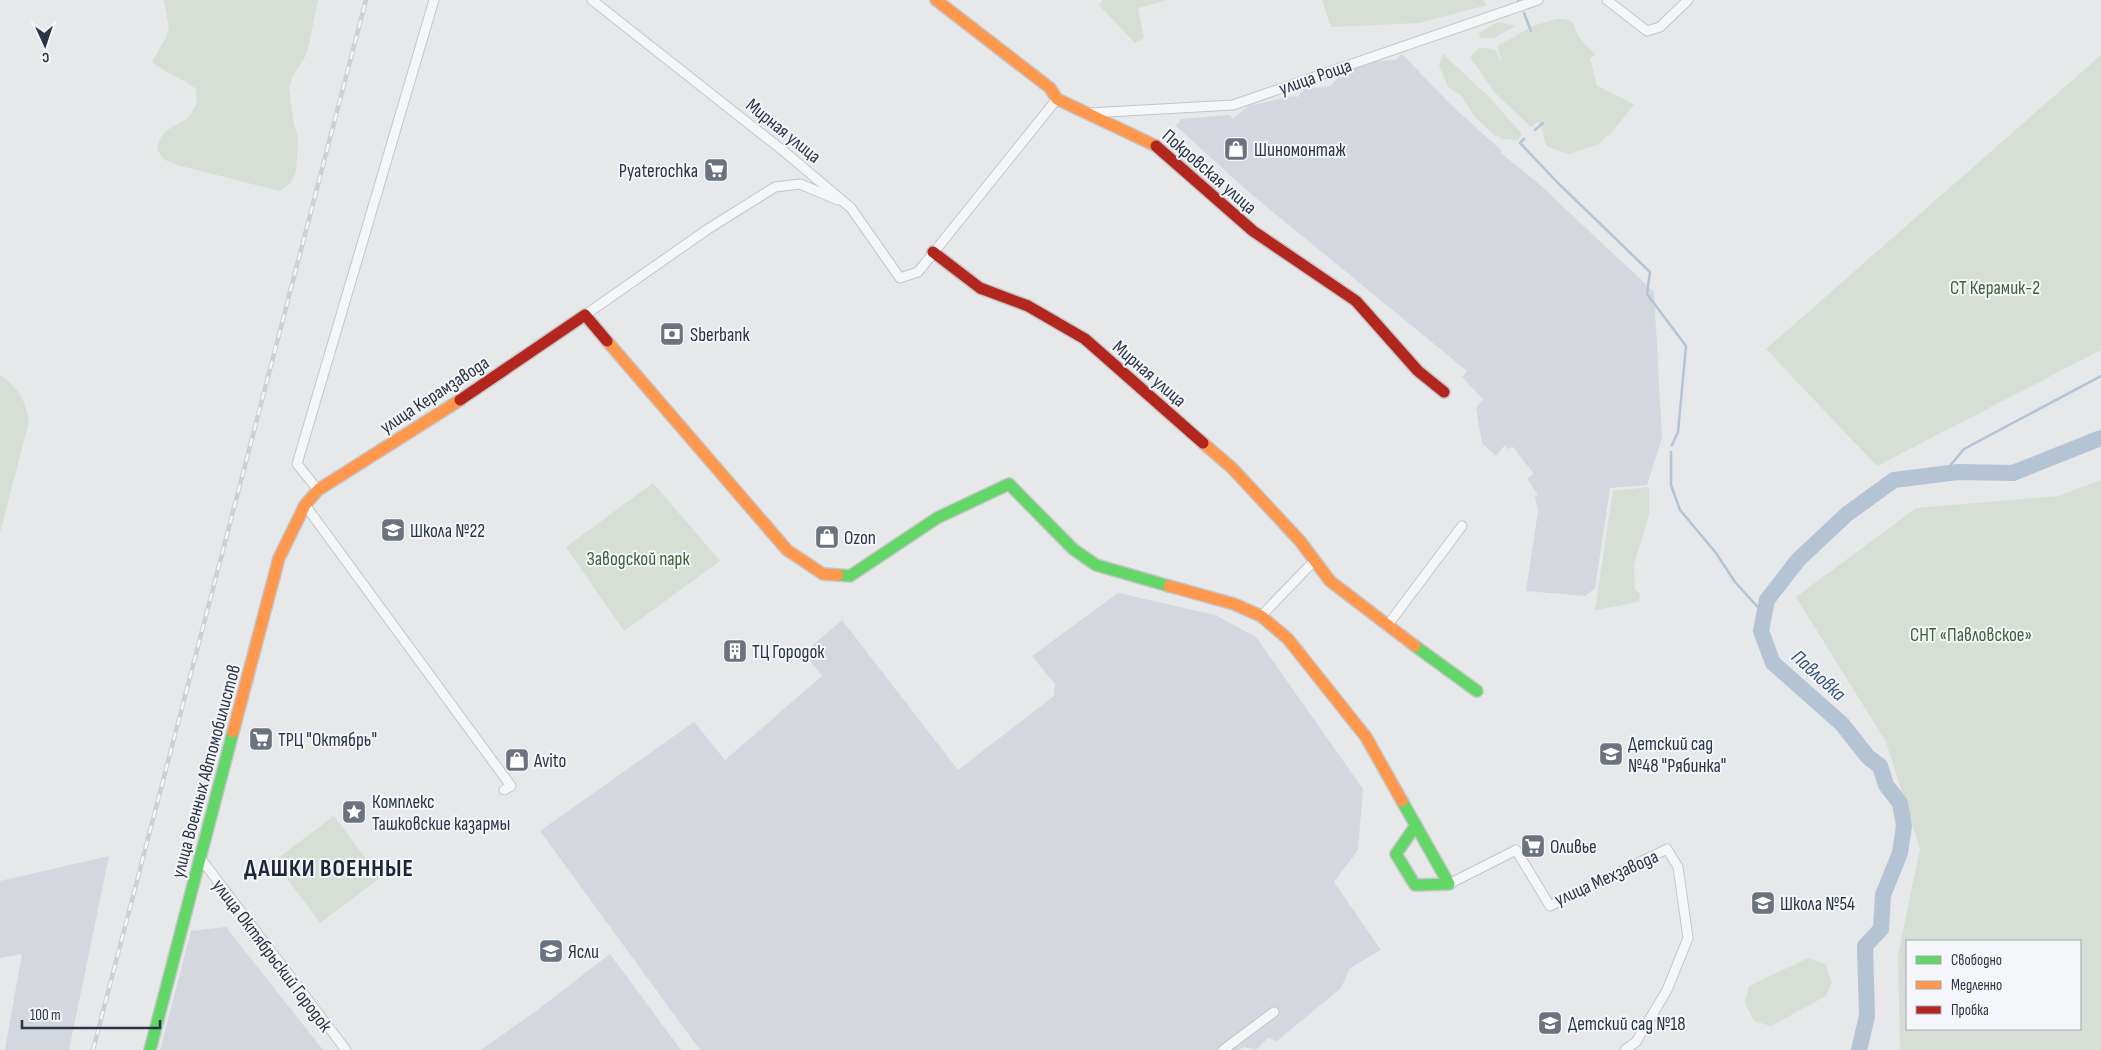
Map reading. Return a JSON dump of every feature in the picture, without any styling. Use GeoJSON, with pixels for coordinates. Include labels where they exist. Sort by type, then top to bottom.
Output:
{"type":"FeatureCollection","features":[{"type":"Feature","properties":{"kind":"street"},"geometry":{"type":"LineString","coordinates":[[318,490],[297,464],[434,0]]}},
{"type":"Feature","properties":{"kind":"street","name":"Мирная улица"},"geometry":{"type":"LineString","coordinates":[[592,0],[846,203],[900,278],[918,272],[1056,99]]}},
{"type":"Feature","properties":{"kind":"street","name":"Покровская улица"},"geometry":{"type":"LineString","coordinates":[[936,0],[1050,88],[1056,99],[1152,142],[1253,231],[1356,301],[1418,371],[1444,392]]}},
{"type":"Feature","properties":{"kind":"street","name":"улица Роща"},"geometry":{"type":"LineString","coordinates":[[1085,113],[1233,105],[1538,0]]}},
{"type":"Feature","properties":{"kind":"street"},"geometry":{"type":"LineString","coordinates":[[1607,0],[1648,31],[1660,27],[1688,0]]}},
{"type":"Feature","properties":{"kind":"street","name":"улица Керамзавода"},"geometry":{"type":"LineString","coordinates":[[306,505],[318,490],[462,399],[708,229],[775,187],[800,184],[846,203]]}},
{"type":"Feature","properties":{"kind":"street","name":"Мирная улица"},"geometry":{"type":"LineString","coordinates":[[933,252],[980,288],[1028,306],[1085,339],[1232,468],[1315,560],[1330,581],[1387,626],[1478,691]]}},
{"type":"Feature","properties":{"kind":"street"},"geometry":{"type":"LineString","coordinates":[[585,315],[787,550],[823,574],[850,576],[937,518],[1001,486],[1009,484],[1073,549],[1096,565],[1234,604],[1261,616],[1288,639],[1366,737],[1416,825],[1449,884],[1415,884],[1396,854],[1416,825]]}},
{"type":"Feature","properties":{"kind":"street"},"geometry":{"type":"LineString","coordinates":[[306,505],[511,786],[504,790]]}},
{"type":"Feature","properties":{"kind":"street","name":"улица Военных Автомобилистов"},"geometry":{"type":"LineString","coordinates":[[150,1050],[279,558],[306,505]]}},
{"type":"Feature","properties":{"kind":"street"},"geometry":{"type":"LineString","coordinates":[[1387,626],[1462,526]]}},
{"type":"Feature","properties":{"kind":"street"},"geometry":{"type":"LineString","coordinates":[[1261,616],[1315,560]]}},
{"type":"Feature","properties":{"kind":"street","name":"улица Мехзавода"},"geometry":{"type":"LineString","coordinates":[[1449,884],[1516,850],[1550,906],[1667,849],[1678,867],[1688,938],[1667,990],[1636,1042],[1625,1050]]}},
{"type":"Feature","properties":{"kind":"street","name":"улица Октябрьский Городок"},"geometry":{"type":"LineString","coordinates":[[201,860],[346,1050]]}},
{"type":"Feature","properties":{"kind":"street"},"geometry":{"type":"LineString","coordinates":[[1223,1050],[1274,1012]]}},
{"type":"Feature","properties":{"kind":"shaded area"},"geometry":{"type":"Polygon","coordinates":[[[1402,54],[1451,105],[1502,151],[1501,153],[1538,183],[1654,292],[1662,438],[1647,485],[1610,488],[1595,588],[1585,596],[1526,591],[1538,511],[1535,496],[1538,495],[1527,478],[1534,474],[1513,447],[1507,449],[1505,445],[1496,456],[1482,443],[1476,408],[1483,399],[1462,377],[1467,371],[1251,194],[1176,126],[1181,119],[1229,115],[1233,119],[1248,106],[1293,96],[1298,97],[1304,89],[1331,86],[1342,73],[1375,61],[1396,60],[1402,54]]]}},
{"type":"Feature","properties":{"kind":"shaded area"},"geometry":{"type":"Polygon","coordinates":[[[1118,593],[1215,615],[1256,637],[1363,789],[1358,850],[1334,882],[1381,950],[1350,968],[1341,988],[1277,1041],[1268,1038],[1256,1050],[1244,1047],[1239,1050],[700,1050],[540,831],[694,722],[725,760],[822,676],[804,653],[842,620],[958,770],[1054,696],[1055,684],[1032,656],[1118,593]]]}},
{"type":"Feature","properties":{"kind":"shaded area"},"geometry":{"type":"Polygon","coordinates":[[[109,856],[69,1050],[5,1050],[22,954],[0,958],[0,881],[109,856]]]}},
{"type":"Feature","properties":{"kind":"shaded area"},"geometry":{"type":"Polygon","coordinates":[[[226,927],[323,1050],[160,1050],[191,931],[226,927]]]}},
{"type":"Feature","properties":{"kind":"shaded area"},"geometry":{"type":"Polygon","coordinates":[[[610,954],[681,1050],[481,1050],[536,1011],[610,954]]]}},
{"type":"Feature","properties":{"kind":"green space"},"geometry":{"type":"Polygon","coordinates":[[[164,0],[318,0],[306,55],[292,78],[289,89],[294,125],[298,136],[296,171],[291,183],[280,191],[177,165],[163,159],[157,149],[163,134],[188,117],[197,102],[196,89],[185,81],[162,70],[152,62],[169,28],[164,0]]]}},
{"type":"Feature","properties":{"kind":"green space"},"geometry":{"type":"Polygon","coordinates":[[[1103,0],[1164,1],[1138,8],[1144,38],[1135,43],[1099,5],[1103,0]]]}},
{"type":"Feature","properties":{"kind":"green space"},"geometry":{"type":"Polygon","coordinates":[[[1322,0],[1483,0],[1487,5],[1419,23],[1331,27],[1322,0]]]}},
{"type":"Feature","properties":{"kind":"green space"},"geometry":{"type":"Polygon","coordinates":[[[1556,19],[1572,22],[1583,41],[1595,54],[1590,59],[1597,86],[1634,104],[1614,130],[1599,144],[1568,154],[1546,146],[1541,125],[1538,122],[1531,127],[1496,94],[1470,57],[1479,49],[1488,48],[1496,51],[1503,66],[1497,46],[1533,26],[1556,19]]]}},
{"type":"Feature","properties":{"kind":"green space"},"geometry":{"type":"Polygon","coordinates":[[[1498,22],[1515,26],[1494,38],[1480,38],[1479,33],[1498,22]]]}},
{"type":"Feature","properties":{"kind":"green space"},"geometry":{"type":"Polygon","coordinates":[[[1443,54],[1490,98],[1522,134],[1518,140],[1502,139],[1493,134],[1474,116],[1461,95],[1448,87],[1439,65],[1443,54]]]}},
{"type":"Feature","properties":{"kind":"green space","name":"СТ Керамик-2"},"geometry":{"type":"Polygon","coordinates":[[[2101,55],[2101,350],[1877,466],[1766,349],[2101,55]]]}},
{"type":"Feature","properties":{"kind":"green space"},"geometry":{"type":"Polygon","coordinates":[[[1187,151],[1222,181],[1216,188],[1181,160],[1187,151]]]}},
{"type":"Feature","properties":{"kind":"green space"},"geometry":{"type":"Polygon","coordinates":[[[0,375],[20,395],[29,421],[0,533],[0,375]]]}},
{"type":"Feature","properties":{"kind":"green space","name":"СНТ «Павловское»"},"geometry":{"type":"Polygon","coordinates":[[[2101,480],[2101,1050],[1900,1050],[1898,955],[1920,849],[1886,742],[1796,597],[1916,508],[2059,496],[2101,480]]]}},
{"type":"Feature","properties":{"kind":"green space","name":"Заводской парк"},"geometry":{"type":"Polygon","coordinates":[[[653,483],[720,561],[624,631],[566,547],[653,483]]]}},
{"type":"Feature","properties":{"kind":"green space"},"geometry":{"type":"Polygon","coordinates":[[[1649,487],[1649,514],[1634,565],[1635,590],[1640,594],[1639,602],[1595,610],[1613,491],[1649,487]]]}},
{"type":"Feature","properties":{"kind":"green space"},"geometry":{"type":"Polygon","coordinates":[[[334,816],[380,878],[320,923],[274,861],[334,816]]]}},
{"type":"Feature","properties":{"kind":"green space"},"geometry":{"type":"Polygon","coordinates":[[[1808,958],[1825,964],[1832,982],[1826,996],[1771,1026],[1754,1021],[1745,1003],[1749,986],[1808,958]]]}},
{"type":"Feature","properties":{"kind":"waterway"},"geometry":{"type":"LineString","coordinates":[[1524,13],[1531,31]]}},
{"type":"Feature","properties":{"kind":"waterway"},"geometry":{"type":"LineString","coordinates":[[1535,130],[1543,123]]}},
{"type":"Feature","properties":{"kind":"waterway"},"geometry":{"type":"LineString","coordinates":[[1524,139],[1520,143],[1558,183],[1650,272],[1647,294],[1686,346],[1678,432],[1672,445]]}},
{"type":"Feature","properties":{"kind":"waterway"},"geometry":{"type":"LineString","coordinates":[[1943,474],[1964,449],[2101,376]]}},
{"type":"Feature","properties":{"kind":"waterway","name":"Павловка"},"geometry":{"type":"LineString","coordinates":[[1859,1050],[1867,1016],[1865,946],[1881,929],[1883,895],[1900,853],[1904,826],[1900,803],[1886,785],[1880,766],[1868,757],[1842,724],[1773,663],[1761,631],[1767,600],[1798,560],[1847,514],[1894,480],[1958,472],[2013,473],[2101,438]]}},
{"type":"Feature","properties":{"kind":"waterway"},"geometry":{"type":"LineString","coordinates":[[1671,452],[1671,485],[1680,510],[1716,553],[1735,582],[1764,614]]}},
{"type":"Feature","properties":{"kind":"railway"},"geometry":{"type":"LineString","coordinates":[[93,1050],[366,0]]}},
{"type":"Feature","properties":{"kind":"traffic: fast"},"geometry":{"type":"LineString","coordinates":[[838,575],[850,576],[937,518],[1009,484],[1073,549],[1096,565],[1169,586]]}},
{"type":"Feature","properties":{"kind":"traffic: fast"},"geometry":{"type":"LineString","coordinates":[[1415,646],[1477,691]]}},
{"type":"Feature","properties":{"kind":"traffic: fast"},"geometry":{"type":"LineString","coordinates":[[150,1050],[233,732]]}},
{"type":"Feature","properties":{"kind":"traffic: fast"},"geometry":{"type":"LineString","coordinates":[[1402,801],[1449,884],[1415,885],[1396,854],[1416,825]]}},
{"type":"Feature","properties":{"kind":"traffic: slow"},"geometry":{"type":"LineString","coordinates":[[936,0],[1050,88],[1057,99],[1156,146]]}},
{"type":"Feature","properties":{"kind":"traffic: slow"},"geometry":{"type":"LineString","coordinates":[[607,341],[787,550],[823,574],[838,575]]}},
{"type":"Feature","properties":{"kind":"traffic: slow"},"geometry":{"type":"LineString","coordinates":[[233,732],[279,558],[305,505],[318,490],[460,400]]}},
{"type":"Feature","properties":{"kind":"traffic: slow"},"geometry":{"type":"LineString","coordinates":[[1203,443],[1232,468],[1300,541],[1330,581],[1415,646]]}},
{"type":"Feature","properties":{"kind":"traffic: slow"},"geometry":{"type":"LineString","coordinates":[[1169,586],[1234,604],[1261,616],[1288,639],[1366,737],[1402,801]]}},
{"type":"Feature","properties":{"kind":"traffic: jam"},"geometry":{"type":"LineString","coordinates":[[1156,146],[1253,231],[1356,301],[1418,371],[1444,392]]}},
{"type":"Feature","properties":{"kind":"traffic: jam"},"geometry":{"type":"LineString","coordinates":[[933,252],[980,288],[1028,306],[1085,339],[1203,443]]}},
{"type":"Feature","properties":{"kind":"traffic: jam"},"geometry":{"type":"LineString","coordinates":[[460,400],[585,315],[607,341]]}},
{"type":"Feature","properties":{"kind":"place","name":"Шиномонтаж"},"geometry":{"type":"Point","coordinates":[1236,149]}},
{"type":"Feature","properties":{"kind":"place","name":"Pyaterochka"},"geometry":{"type":"Point","coordinates":[716,170]}},
{"type":"Feature","properties":{"kind":"place","name":"Sberbank"},"geometry":{"type":"Point","coordinates":[672,334]}},
{"type":"Feature","properties":{"kind":"place","name":"Школа №22"},"geometry":{"type":"Point","coordinates":[393,530]}},
{"type":"Feature","properties":{"kind":"place","name":"Ozon"},"geometry":{"type":"Point","coordinates":[827,537]}},
{"type":"Feature","properties":{"kind":"place","name":"ТЦ Городок"},"geometry":{"type":"Point","coordinates":[735,651]}},
{"type":"Feature","properties":{"kind":"place","name":"ТРЦ \"Октябрь\""},"geometry":{"type":"Point","coordinates":[261,739]}},
{"type":"Feature","properties":{"kind":"place","name":"Детский сад №48 \"Рябинка\""},"geometry":{"type":"Point","coordinates":[1611,754]}},
{"type":"Feature","properties":{"kind":"place","name":"Avito"},"geometry":{"type":"Point","coordinates":[517,760]}},
{"type":"Feature","properties":{"kind":"place","name":"Комплекс Ташковские казармы"},"geometry":{"type":"Point","coordinates":[354,812]}},
{"type":"Feature","properties":{"kind":"place","name":"Оливье"},"geometry":{"type":"Point","coordinates":[1533,846]}},
{"type":"Feature","properties":{"kind":"place","name":"Школа №54"},"geometry":{"type":"Point","coordinates":[1763,903]}},
{"type":"Feature","properties":{"kind":"place","name":"Ясли"},"geometry":{"type":"Point","coordinates":[551,951]}},
{"type":"Feature","properties":{"kind":"place","name":"Детский сад №18"},"geometry":{"type":"Point","coordinates":[1550,1023]}},
{"type":"Feature","properties":{"kind":"district","name":"ДАШКИ ВОЕННЫЕ"},"geometry":{"type":"Point","coordinates":[329,868]}}]}
